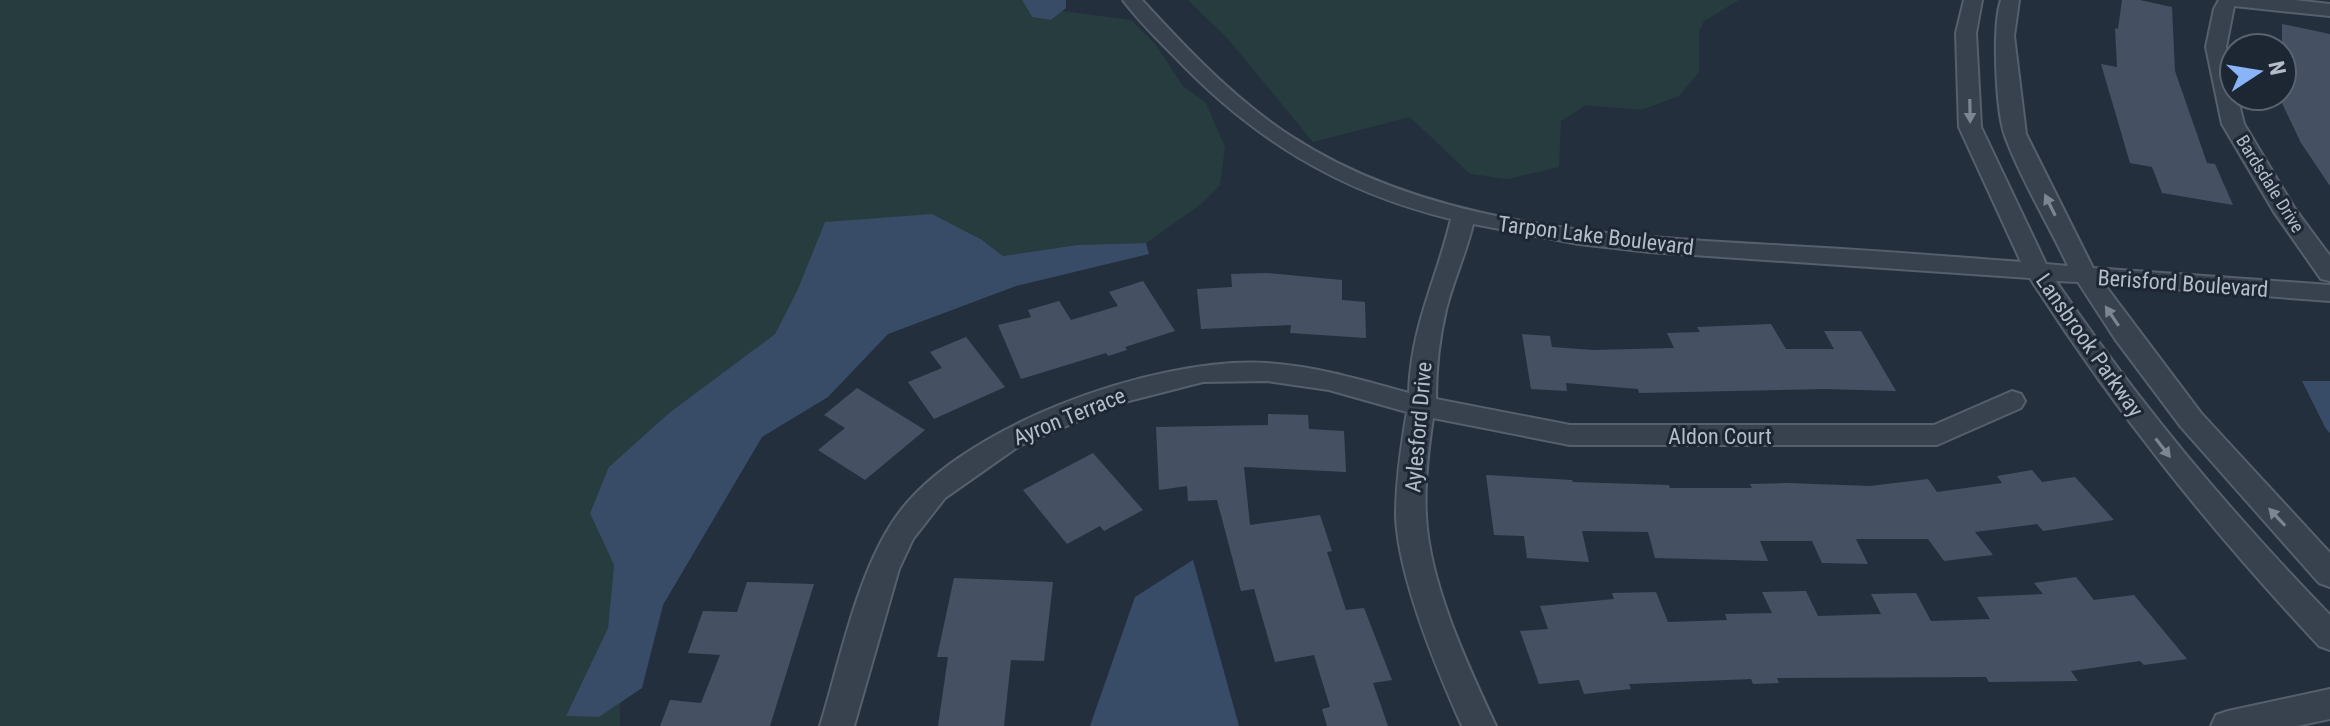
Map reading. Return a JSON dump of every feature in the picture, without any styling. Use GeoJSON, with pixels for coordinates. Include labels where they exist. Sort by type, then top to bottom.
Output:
{"type":"FeatureCollection","features":[{"type":"Feature","properties":{"kind":"street","name":"Tarpon Lake Boulevard"},"geometry":{"type":"LineString","coordinates":[[1132,0],[1217,91],[1278,139],[1343,174],[1385,192],[1463,217],[1518,230],[1582,238],[2037,271]]}},
{"type":"Feature","properties":{"kind":"street","name":"Lansbrook Parkway"},"geometry":{"type":"LineString","coordinates":[[1973,0],[1966,33],[1970,127],[2037,271],[2096,360],[2167,454],[2264,567],[2330,636]]}},
{"type":"Feature","properties":{"kind":"street","name":"Lansbrook Parkway"},"geometry":{"type":"LineString","coordinates":[[2010,0],[2004,36],[2015,134],[2085,275],[2124,333],[2191,420],[2330,574]]}},
{"type":"Feature","properties":{"kind":"street","name":"Bardsdale Drive"},"geometry":{"type":"LineString","coordinates":[[2330,10],[2248,0],[2228,1],[2223,9],[2216,47],[2233,124],[2285,212],[2330,273]]}},
{"type":"Feature","properties":{"kind":"street","name":"Aylesford Drive"},"geometry":{"type":"LineString","coordinates":[[1463,217],[1455,251],[1434,307],[1423,363],[1422,406],[1412,462],[1411,519],[1423,578],[1452,668],[1479,726]]}},
{"type":"Feature","properties":{"kind":"street","name":"Berisford Boulevard"},"geometry":{"type":"LineString","coordinates":[[2037,271],[2330,293]]}},
{"type":"Feature","properties":{"kind":"street","name":"Ayron Terrace"},"geometry":{"type":"LineString","coordinates":[[837,726],[884,569],[901,532],[935,490],[1009,439],[1114,395],[1203,373],[1267,372],[1329,381],[1422,406]]}},
{"type":"Feature","properties":{"kind":"street","name":"Aldon Court"},"geometry":{"type":"LineString","coordinates":[[1422,406],[1570,435],[1752,437],[1937,435],[2012,401]]}},
{"type":"Feature","properties":{"kind":"street"},"geometry":{"type":"LineString","coordinates":[[2228,726],[2330,704]]}},
{"type":"Feature","properties":{"kind":"green space"},"geometry":{"type":"Polygon","coordinates":[[[0,0],[1022,0],[1032,17],[1051,20],[1062,11],[1131,20],[1156,45],[1183,86],[1206,103],[1225,147],[1220,185],[1200,205],[1146,243],[1077,245],[1003,256],[982,240],[798,289],[775,334],[669,413],[610,467],[590,512],[614,565],[608,628],[566,716],[599,717],[620,703],[620,726],[0,726],[0,0]]]}},
{"type":"Feature","properties":{"kind":"green space"},"geometry":{"type":"Polygon","coordinates":[[[1188,0],[1739,0],[1704,21],[1699,32],[1699,72],[1679,96],[1641,110],[1586,105],[1561,121],[1559,167],[1508,179],[1470,174],[1410,117],[1313,142],[1228,39],[1188,0]]]}},
{"type":"Feature","properties":{"kind":"water"},"geometry":{"type":"Polygon","coordinates":[[[1022,0],[1066,0],[1066,8],[1051,20],[1032,17],[1022,0]]]}},
{"type":"Feature","properties":{"kind":"water"},"geometry":{"type":"Polygon","coordinates":[[[932,214],[982,240],[1003,256],[1077,245],[1146,243],[1149,254],[1016,286],[888,334],[828,397],[762,437],[663,605],[642,688],[599,717],[566,716],[608,628],[614,565],[590,513],[609,467],[669,413],[775,334],[798,289],[825,222],[932,214]]]}},
{"type":"Feature","properties":{"kind":"water"},"geometry":{"type":"Polygon","coordinates":[[[2302,381],[2330,381],[2330,433],[2326,429],[2302,381]]]}},
{"type":"Feature","properties":{"kind":"water"},"geometry":{"type":"Polygon","coordinates":[[[1193,560],[1239,726],[1090,726],[1135,597],[1193,560]]]}},
{"type":"Feature","properties":{"kind":"building"},"geometry":{"type":"Polygon","coordinates":[[[2122,0],[2140,0],[2172,7],[2175,71],[2207,163],[2215,164],[2233,205],[2162,193],[2152,167],[2130,163],[2101,64],[2117,67],[2115,28],[2118,29],[2122,0]]]}},
{"type":"Feature","properties":{"kind":"building"},"geometry":{"type":"Polygon","coordinates":[[[2282,24],[2330,34],[2330,186],[2301,143],[2286,112],[2298,112],[2298,32],[2282,32],[2282,24]]]}},
{"type":"Feature","properties":{"kind":"building"},"geometry":{"type":"Polygon","coordinates":[[[1266,273],[1342,280],[1342,300],[1365,302],[1366,338],[1290,333],[1291,325],[1201,329],[1197,289],[1232,287],[1231,274],[1266,273]]]}},
{"type":"Feature","properties":{"kind":"building"},"geometry":{"type":"Polygon","coordinates":[[[1143,281],[1175,331],[1125,347],[1127,350],[1108,356],[1106,353],[1021,379],[998,325],[1031,317],[1028,310],[1059,301],[1071,320],[1118,306],[1109,292],[1143,281]]]}},
{"type":"Feature","properties":{"kind":"building"},"geometry":{"type":"Polygon","coordinates":[[[1771,324],[1786,349],[1834,349],[1824,331],[1861,331],[1896,391],[1824,389],[1639,393],[1638,389],[1566,383],[1567,391],[1531,389],[1522,334],[1550,336],[1552,347],[1593,350],[1674,348],[1667,333],[1700,332],[1697,327],[1771,324]]]}},
{"type":"Feature","properties":{"kind":"building"},"geometry":{"type":"Polygon","coordinates":[[[966,337],[1005,387],[934,419],[908,382],[942,368],[930,352],[966,337]]]}},
{"type":"Feature","properties":{"kind":"building"},"geometry":{"type":"Polygon","coordinates":[[[857,388],[925,430],[865,480],[818,450],[845,428],[824,415],[857,388]]]}},
{"type":"Feature","properties":{"kind":"building"},"geometry":{"type":"Polygon","coordinates":[[[1268,414],[1308,415],[1309,429],[1344,431],[1346,472],[1244,467],[1250,525],[1320,515],[1332,551],[1327,552],[1346,610],[1364,608],[1392,680],[1373,683],[1388,726],[1327,726],[1322,709],[1330,707],[1314,655],[1275,662],[1254,589],[1241,591],[1217,500],[1188,501],[1187,486],[1159,490],[1156,427],[1268,425],[1268,414]]]}},
{"type":"Feature","properties":{"kind":"building"},"geometry":{"type":"Polygon","coordinates":[[[1093,453],[1143,510],[1104,531],[1100,526],[1067,544],[1023,490],[1093,453]]]}},
{"type":"Feature","properties":{"kind":"building"},"geometry":{"type":"Polygon","coordinates":[[[2032,470],[2042,482],[2075,477],[2114,520],[2043,531],[2037,524],[1975,532],[1993,555],[1944,561],[1928,539],[1856,539],[1868,564],[1822,563],[1812,541],[1760,541],[1768,561],[1655,558],[1648,532],[1582,531],[1589,562],[1527,558],[1524,536],[1494,535],[1486,475],[1669,485],[1670,488],[1752,488],[1750,484],[1786,483],[1870,486],[1928,479],[1937,492],[2002,483],[1997,476],[2032,470]]]}},
{"type":"Feature","properties":{"kind":"building"},"geometry":{"type":"Polygon","coordinates":[[[2076,577],[2094,600],[2134,595],[2187,659],[2144,665],[2140,661],[2071,671],[2078,681],[1989,682],[1986,677],[1777,678],[1779,683],[1753,684],[1751,679],[1629,684],[1631,689],[1584,694],[1579,680],[1539,684],[1520,631],[1548,629],[1540,606],[1614,599],[1612,593],[1656,592],[1668,622],[1727,620],[1725,614],[1772,613],[1762,592],[1806,591],[1818,616],[1881,614],[1871,594],[1916,593],[1931,621],[1990,619],[1977,597],[2043,594],[2034,583],[2076,577]]]}},
{"type":"Feature","properties":{"kind":"building"},"geometry":{"type":"Polygon","coordinates":[[[954,578],[1053,582],[1044,661],[1011,660],[1004,726],[938,726],[948,657],[937,657],[954,578]]]}},
{"type":"Feature","properties":{"kind":"building"},"geometry":{"type":"Polygon","coordinates":[[[747,582],[814,584],[770,726],[660,726],[670,700],[701,703],[720,655],[688,653],[703,611],[737,612],[747,582]]]}}]}
